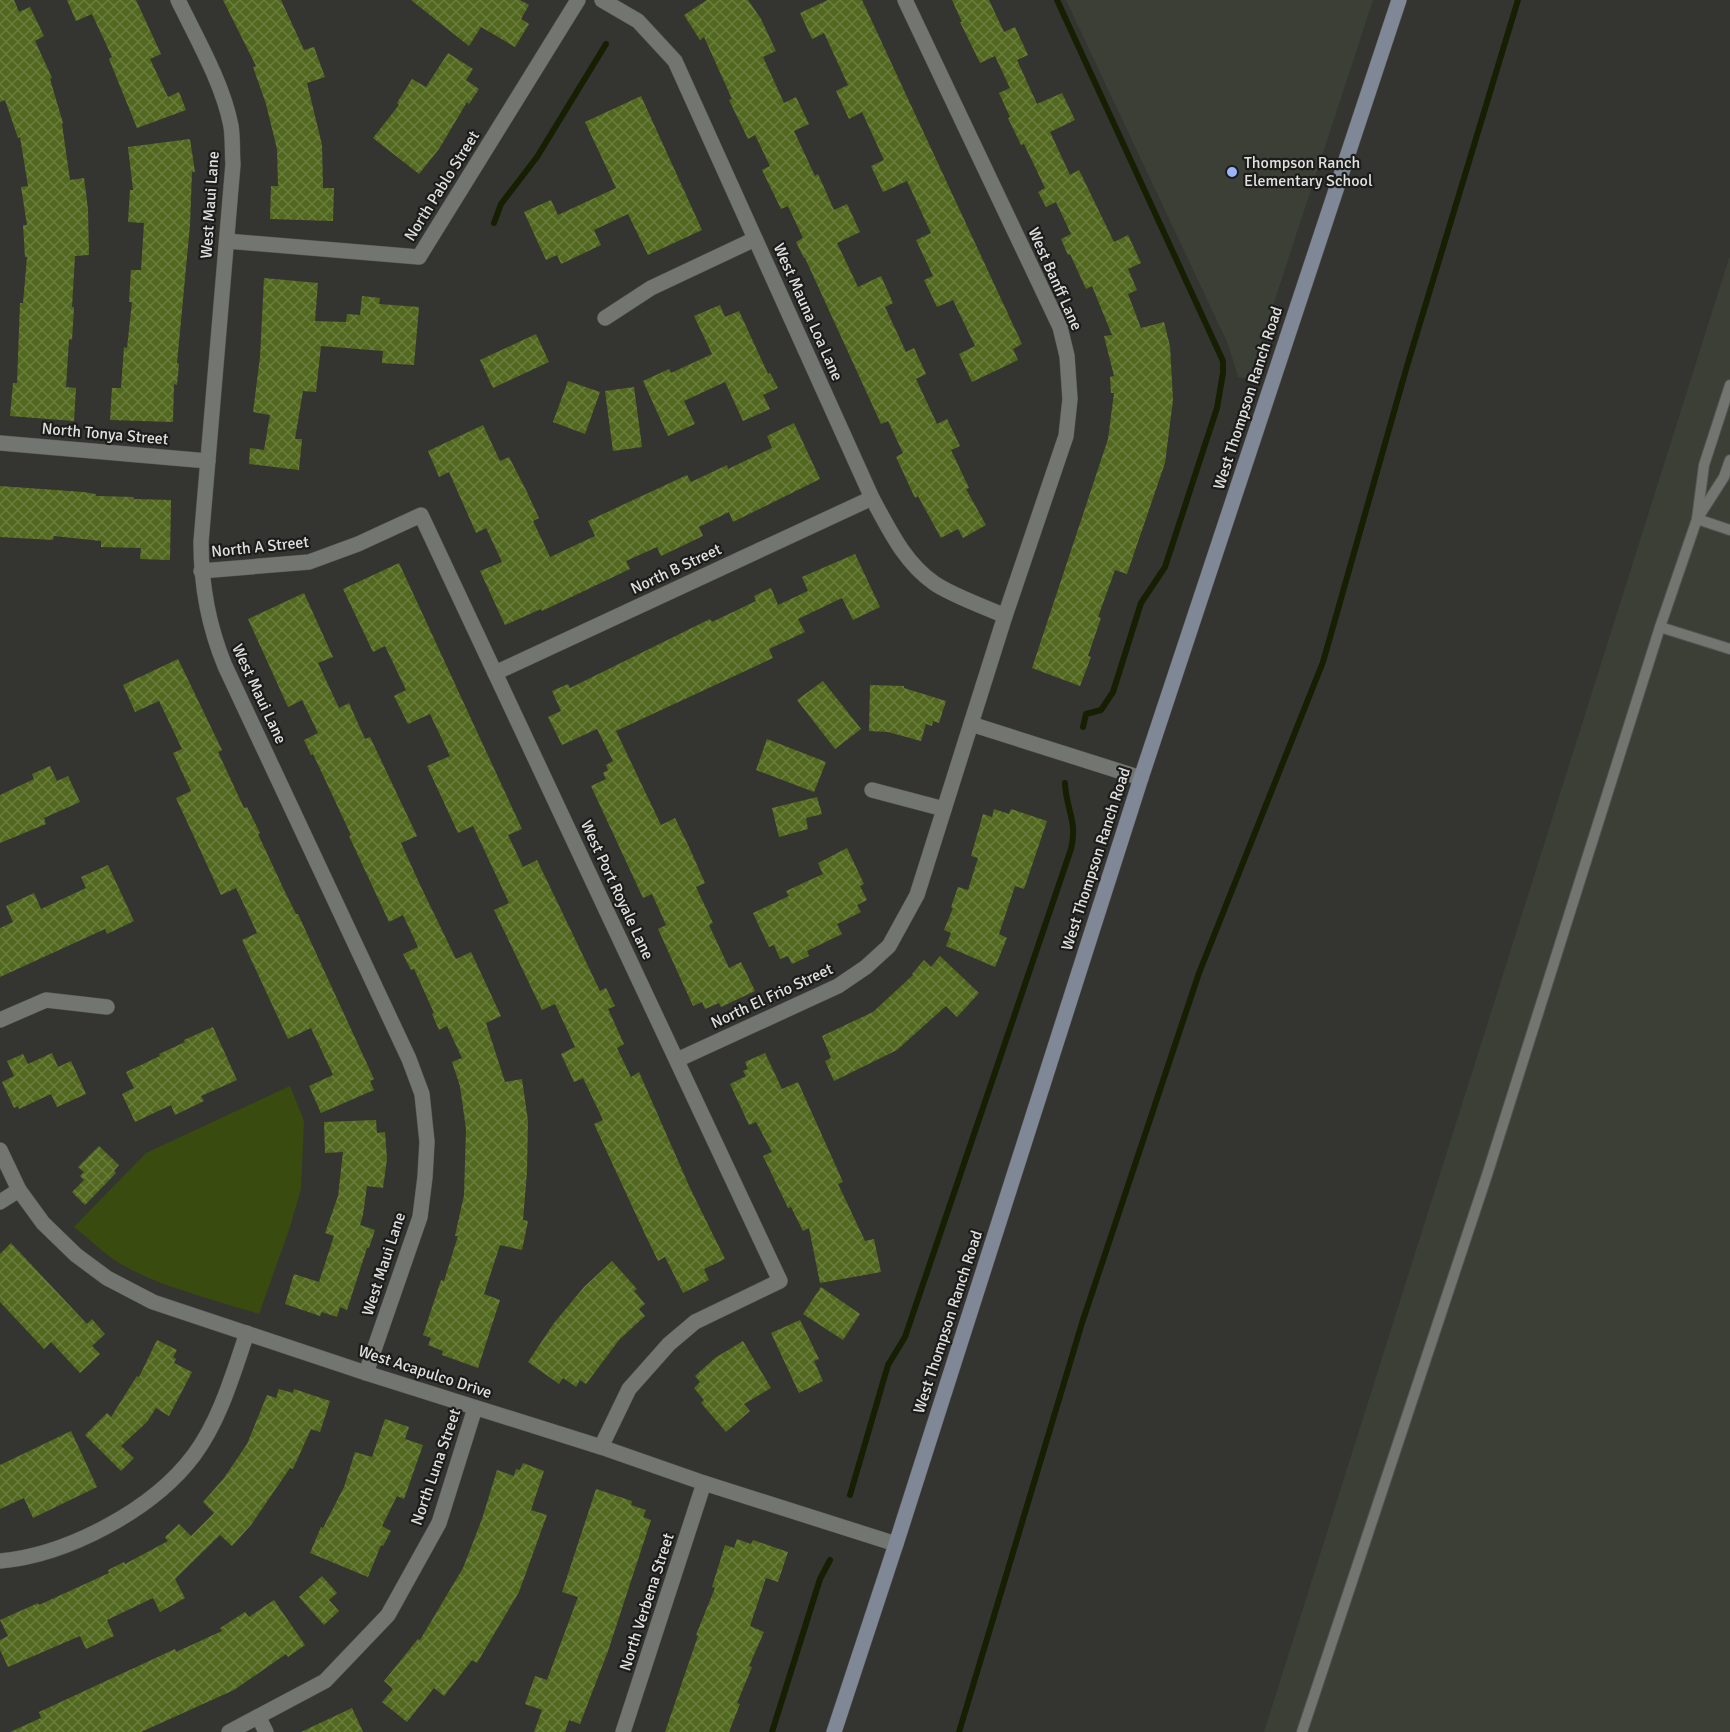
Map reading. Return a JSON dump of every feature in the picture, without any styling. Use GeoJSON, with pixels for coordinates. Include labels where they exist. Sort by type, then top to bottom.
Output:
{"type":"FeatureCollection","features":[{"type":"Feature","properties":{"kind":"main road","name":"West Thompson Ranch Road"},"geometry":{"type":"LineString","coordinates":[[834,1732],[1141,778],[1400,0]]}},
{"type":"Feature","properties":{"kind":"street","name":"West Maui Lane"},"geometry":{"type":"LineString","coordinates":[[178,0],[214,76],[231,127],[233,164],[201,542],[201,571],[208,617],[225,666],[409,1059],[422,1094],[427,1142],[420,1217],[366,1373]]}},
{"type":"Feature","properties":{"kind":"street","name":"North Pablo Street"},"geometry":{"type":"LineString","coordinates":[[227,241],[419,257],[578,0]]}},
{"type":"Feature","properties":{"kind":"street","name":"West Mauna Loa Lane"},"geometry":{"type":"LineString","coordinates":[[602,0],[638,21],[675,61],[872,498],[900,548],[916,568],[935,584],[1005,616]]}},
{"type":"Feature","properties":{"kind":"street","name":"West Banff Lane"},"geometry":{"type":"LineString","coordinates":[[904,0],[1060,327],[1067,356],[1070,399],[1066,436],[971,724]]}},
{"type":"Feature","properties":{"kind":"street"},"geometry":{"type":"LineString","coordinates":[[605,318],[651,288],[756,239]]}},
{"type":"Feature","properties":{"kind":"street","name":"North Tonya Street"},"geometry":{"type":"LineString","coordinates":[[0,443],[208,461]]}},
{"type":"Feature","properties":{"kind":"street","name":"North B Street"},"geometry":{"type":"LineString","coordinates":[[495,673],[872,498]]}},
{"type":"Feature","properties":{"kind":"street","name":"North A Street"},"geometry":{"type":"LineString","coordinates":[[201,571],[309,562],[358,544],[421,515]]}},
{"type":"Feature","properties":{"kind":"street","name":"West Port Royale Lane"},"geometry":{"type":"LineString","coordinates":[[421,515],[780,1281],[695,1322],[669,1344],[629,1389],[601,1447]]}},
{"type":"Feature","properties":{"kind":"street"},"geometry":{"type":"LineString","coordinates":[[971,724],[1141,778]]}},
{"type":"Feature","properties":{"kind":"street","name":"North El Frio Street"},"geometry":{"type":"LineString","coordinates":[[677,1060],[838,986],[866,967],[889,946],[917,895],[971,724]]}},
{"type":"Feature","properties":{"kind":"street"},"geometry":{"type":"LineString","coordinates":[[872,790],[944,809]]}},
{"type":"Feature","properties":{"kind":"street"},"geometry":{"type":"LineString","coordinates":[[0,1020],[46,1000],[107,1007]]}},
{"type":"Feature","properties":{"kind":"street","name":"West Acapulco Drive"},"geometry":{"type":"LineString","coordinates":[[0,1150],[19,1190],[43,1223],[76,1255],[107,1278],[153,1302],[896,1544]]}},
{"type":"Feature","properties":{"kind":"street"},"geometry":{"type":"LineString","coordinates":[[0,1202],[19,1190]]}},
{"type":"Feature","properties":{"kind":"street"},"geometry":{"type":"LineString","coordinates":[[0,1562],[54,1550],[86,1536],[120,1518],[174,1477],[194,1455],[210,1428],[224,1398],[248,1333]]}},
{"type":"Feature","properties":{"kind":"street","name":"North Luna Street"},"geometry":{"type":"LineString","coordinates":[[229,1732],[325,1681],[387,1616],[439,1523],[475,1408]]}},
{"type":"Feature","properties":{"kind":"street","name":"North Verbena Street"},"geometry":{"type":"LineString","coordinates":[[623,1732],[704,1483]]}},
{"type":"Feature","properties":{"kind":"street"},"geometry":{"type":"LineString","coordinates":[[259,1718],[266,1732]]}},
{"type":"Feature","properties":{"kind":"lane"},"geometry":{"type":"LineString","coordinates":[[1302,1732],[1486,1175],[1660,627],[1697,519],[1704,465],[1730,385]]}},
{"type":"Feature","properties":{"kind":"lane"},"geometry":{"type":"LineString","coordinates":[[1697,519],[1724,477],[1730,460]]}},
{"type":"Feature","properties":{"kind":"lane"},"geometry":{"type":"LineString","coordinates":[[1697,519],[1730,530]]}},
{"type":"Feature","properties":{"kind":"lane"},"geometry":{"type":"LineString","coordinates":[[1660,627],[1727,648]]}},
{"type":"Feature","properties":{"kind":"shaded area","name":"Thompson Ranch Elementary School"},"geometry":{"type":"Polygon","coordinates":[[[1066,0],[1373,0],[1249,379],[1238,377],[1228,344],[1066,0]]]}},
{"type":"Feature","properties":{"kind":"shaded area"},"geometry":{"type":"Polygon","coordinates":[[[1730,255],[1730,1732],[1264,1732],[1730,255]]]}},
{"type":"Feature","properties":{"kind":"green space"},"geometry":{"type":"Polygon","coordinates":[[[290,1086],[304,1121],[301,1189],[259,1314],[146,1277],[113,1259],[74,1227],[146,1153],[290,1086]]]}},
{"type":"Feature","properties":{"kind":"building"},"geometry":{"type":"Polygon","coordinates":[[[0,0],[14,0],[19,12],[30,7],[44,36],[35,41],[52,78],[50,79],[63,123],[70,180],[84,178],[88,209],[89,255],[75,256],[72,340],[69,339],[66,387],[76,388],[74,421],[10,416],[13,383],[17,383],[20,303],[23,303],[27,257],[25,257],[23,225],[27,225],[21,187],[28,186],[20,137],[18,138],[5,100],[0,102],[0,0]]]}},
{"type":"Feature","properties":{"kind":"building"},"geometry":{"type":"Polygon","coordinates":[[[67,0],[136,0],[161,54],[150,59],[168,97],[179,92],[186,110],[137,128],[109,59],[112,57],[92,14],[76,21],[67,0]]]}},
{"type":"Feature","properties":{"kind":"building"},"geometry":{"type":"Polygon","coordinates":[[[223,0],[281,0],[304,50],[314,47],[325,77],[307,83],[322,145],[323,188],[334,188],[333,221],[270,219],[271,186],[278,186],[277,149],[266,104],[253,67],[256,66],[223,0]]]}},
{"type":"Feature","properties":{"kind":"building"},"geometry":{"type":"Polygon","coordinates":[[[411,0],[520,0],[529,5],[521,19],[529,24],[515,47],[481,27],[469,46],[411,0]]]}},
{"type":"Feature","properties":{"kind":"building"},"geometry":{"type":"Polygon","coordinates":[[[707,0],[748,0],[761,19],[776,51],[763,57],[784,103],[796,97],[809,124],[794,131],[815,176],[818,174],[834,210],[847,204],[860,232],[837,243],[858,287],[881,276],[893,303],[885,307],[906,352],[914,348],[926,374],[916,379],[937,424],[947,419],[960,446],[951,450],[969,488],[966,489],[986,525],[963,538],[958,529],[941,538],[918,496],[915,498],[896,457],[903,453],[888,421],[881,424],[796,242],[803,238],[788,206],[781,209],[762,170],[770,166],[755,135],[748,139],[729,100],[732,99],[704,37],[700,40],[684,15],[707,0]]]}},
{"type":"Feature","properties":{"kind":"building"},"geometry":{"type":"Polygon","coordinates":[[[828,0],[862,0],[1022,344],[1013,349],[1018,360],[972,382],[959,354],[975,346],[953,300],[937,307],[924,280],[933,276],[916,240],[931,233],[907,181],[883,192],[871,166],[884,160],[862,112],[849,119],[836,91],[848,85],[824,33],[812,39],[800,13],[828,0]]]}},
{"type":"Feature","properties":{"kind":"building"},"geometry":{"type":"Polygon","coordinates":[[[952,0],[989,0],[1004,32],[1015,27],[1028,55],[1017,60],[1037,104],[1062,93],[1075,120],[1050,132],[1070,175],[1079,170],[1114,242],[1128,235],[1141,263],[1128,269],[1137,290],[1128,294],[1141,328],[1164,322],[1170,346],[1173,400],[1165,463],[1127,574],[1115,570],[1098,617],[1101,618],[1088,656],[1091,657],[1080,686],[1032,668],[1108,439],[1114,393],[1111,393],[1110,377],[1114,376],[1104,336],[1112,335],[1092,286],[1086,289],[1061,239],[1071,234],[1056,202],[1046,207],[1038,192],[1045,188],[1024,144],[1021,145],[1008,118],[1010,117],[999,93],[1010,88],[995,56],[980,63],[952,0]]]}},
{"type":"Feature","properties":{"kind":"building"},"geometry":{"type":"Polygon","coordinates":[[[448,53],[473,69],[466,80],[479,89],[469,104],[467,102],[439,149],[419,174],[373,138],[399,105],[397,103],[412,79],[426,87],[448,53]]]}},
{"type":"Feature","properties":{"kind":"building"},"geometry":{"type":"Polygon","coordinates":[[[641,96],[702,230],[648,255],[628,214],[594,230],[601,245],[561,264],[557,255],[546,260],[524,212],[551,200],[558,215],[616,188],[585,122],[641,96]]]}},
{"type":"Feature","properties":{"kind":"building"},"geometry":{"type":"Polygon","coordinates":[[[190,139],[195,172],[192,172],[190,225],[177,385],[174,384],[173,422],[110,420],[112,388],[121,388],[124,347],[127,348],[132,302],[129,302],[131,270],[141,270],[144,223],[128,222],[130,190],[133,190],[128,147],[190,139]]]}},
{"type":"Feature","properties":{"kind":"building"},"geometry":{"type":"Polygon","coordinates":[[[264,278],[318,283],[315,321],[346,322],[347,314],[360,315],[362,296],[380,298],[379,304],[419,307],[414,365],[382,363],[383,351],[321,346],[316,392],[303,391],[295,439],[302,439],[299,470],[249,464],[250,448],[264,450],[270,415],[253,412],[260,357],[264,278]]]}},
{"type":"Feature","properties":{"kind":"building"},"geometry":{"type":"Polygon","coordinates":[[[720,305],[725,317],[739,311],[768,374],[770,373],[778,388],[763,395],[770,409],[743,421],[725,382],[684,401],[695,424],[668,436],[643,381],[669,369],[671,373],[712,354],[694,316],[720,305]]]}},
{"type":"Feature","properties":{"kind":"building"},"geometry":{"type":"Polygon","coordinates":[[[536,334],[549,362],[493,388],[480,360],[536,334]]]}},
{"type":"Feature","properties":{"kind":"building"},"geometry":{"type":"Polygon","coordinates":[[[568,381],[600,392],[585,434],[553,422],[568,381]]]}},
{"type":"Feature","properties":{"kind":"building"},"geometry":{"type":"Polygon","coordinates":[[[634,387],[642,447],[613,451],[605,391],[634,387]]]}},
{"type":"Feature","properties":{"kind":"building"},"geometry":{"type":"Polygon","coordinates":[[[794,423],[820,479],[733,522],[729,512],[699,527],[703,536],[661,556],[657,547],[626,561],[630,569],[542,611],[541,609],[505,625],[480,571],[502,562],[486,528],[476,533],[449,472],[439,477],[428,451],[483,425],[500,461],[509,457],[526,490],[539,518],[533,521],[550,557],[595,536],[588,521],[687,475],[691,482],[727,465],[728,469],[772,448],[767,436],[794,423]]]}},
{"type":"Feature","properties":{"kind":"building"},"geometry":{"type":"Polygon","coordinates":[[[0,486],[83,492],[96,494],[96,496],[171,500],[170,560],[140,559],[141,548],[101,547],[101,541],[54,536],[53,540],[0,537],[0,486]]]}},
{"type":"Feature","properties":{"kind":"building"},"geometry":{"type":"Polygon","coordinates":[[[855,554],[880,607],[853,620],[842,598],[798,619],[805,632],[769,649],[773,658],[616,731],[661,825],[675,818],[689,847],[705,883],[696,887],[713,923],[709,925],[729,968],[741,962],[755,991],[721,1007],[719,1003],[705,1009],[702,1002],[693,1006],[658,929],[666,925],[652,894],[643,898],[591,786],[606,779],[603,773],[608,770],[606,765],[613,761],[597,729],[562,745],[548,717],[561,711],[552,691],[568,684],[570,688],[710,619],[712,622],[756,601],[754,596],[771,588],[778,605],[808,591],[802,577],[855,554]]]}},
{"type":"Feature","properties":{"kind":"building"},"geometry":{"type":"Polygon","coordinates":[[[399,563],[522,829],[508,835],[523,867],[537,860],[600,991],[606,988],[615,1006],[608,1009],[624,1044],[617,1048],[631,1077],[639,1072],[690,1188],[725,1259],[704,1269],[709,1280],[683,1293],[665,1257],[658,1261],[644,1232],[594,1124],[603,1120],[583,1078],[574,1082],[561,1054],[575,1047],[555,1004],[542,1010],[494,910],[509,903],[473,826],[458,833],[427,766],[450,756],[430,714],[408,724],[394,696],[406,690],[385,646],[373,652],[343,589],[399,563]]]}},
{"type":"Feature","properties":{"kind":"building"},"geometry":{"type":"Polygon","coordinates":[[[304,593],[333,657],[318,663],[339,708],[349,703],[365,739],[370,737],[417,836],[401,843],[421,887],[456,959],[471,952],[501,1016],[486,1023],[505,1082],[522,1079],[528,1121],[523,1220],[528,1221],[522,1250],[500,1245],[484,1294],[500,1300],[478,1368],[442,1355],[443,1351],[428,1345],[431,1338],[423,1335],[458,1236],[455,1236],[464,1195],[466,1129],[460,1086],[452,1062],[462,1058],[447,1026],[439,1030],[432,1014],[434,1013],[414,969],[411,970],[403,954],[418,947],[403,915],[389,922],[349,836],[351,835],[313,754],[311,755],[304,740],[318,733],[302,700],[288,707],[248,619],[304,593]]]}},
{"type":"Feature","properties":{"kind":"building"},"geometry":{"type":"Polygon","coordinates":[[[178,659],[222,750],[218,752],[244,808],[247,807],[260,833],[258,834],[298,914],[374,1079],[370,1081],[374,1090],[321,1113],[309,1086],[333,1075],[311,1028],[288,1039],[242,940],[257,933],[236,888],[221,895],[176,798],[191,791],[173,753],[182,749],[159,701],[135,712],[123,685],[178,659]]]}},
{"type":"Feature","properties":{"kind":"building"},"geometry":{"type":"Polygon","coordinates":[[[823,681],[861,729],[835,749],[797,700],[823,681]]]}},
{"type":"Feature","properties":{"kind":"building"},"geometry":{"type":"Polygon","coordinates":[[[870,685],[904,686],[904,688],[946,701],[939,723],[933,721],[932,726],[926,724],[921,741],[888,732],[869,731],[870,685]]]}},
{"type":"Feature","properties":{"kind":"building"},"geometry":{"type":"Polygon","coordinates":[[[767,739],[826,762],[814,792],[756,770],[767,739]]]}},
{"type":"Feature","properties":{"kind":"building"},"geometry":{"type":"Polygon","coordinates":[[[50,766],[57,781],[68,776],[80,802],[44,818],[46,824],[0,843],[0,795],[34,779],[32,774],[50,766]]]}},
{"type":"Feature","properties":{"kind":"building"},"geometry":{"type":"Polygon","coordinates":[[[817,797],[822,814],[806,818],[808,829],[779,837],[772,808],[817,797]]]}},
{"type":"Feature","properties":{"kind":"building"},"geometry":{"type":"Polygon","coordinates":[[[994,809],[1009,814],[1011,809],[1047,821],[1024,889],[1015,886],[999,934],[1007,938],[995,967],[946,946],[951,933],[944,930],[958,887],[968,890],[978,858],[971,856],[983,814],[992,817],[994,809]]]}},
{"type":"Feature","properties":{"kind":"building"},"geometry":{"type":"Polygon","coordinates":[[[847,848],[864,884],[860,886],[867,900],[857,905],[861,912],[837,924],[842,934],[807,951],[809,956],[792,964],[788,956],[780,959],[774,945],[769,947],[753,913],[789,896],[786,891],[823,874],[818,863],[847,848]]]}},
{"type":"Feature","properties":{"kind":"building"},"geometry":{"type":"Polygon","coordinates":[[[108,865],[134,921],[107,934],[105,929],[0,977],[0,928],[13,922],[6,906],[34,893],[41,909],[86,888],[81,877],[108,865]]]}},
{"type":"Feature","properties":{"kind":"building"},"geometry":{"type":"Polygon","coordinates":[[[940,956],[979,993],[957,1017],[946,1006],[897,1050],[834,1081],[825,1061],[831,1058],[822,1036],[873,1012],[913,975],[924,960],[931,967],[940,956]]]}},
{"type":"Feature","properties":{"kind":"building"},"geometry":{"type":"Polygon","coordinates":[[[213,1027],[237,1080],[201,1096],[204,1101],[175,1115],[171,1105],[135,1122],[122,1094],[134,1088],[126,1072],[213,1027]]]}},
{"type":"Feature","properties":{"kind":"building"},"geometry":{"type":"Polygon","coordinates":[[[52,1053],[58,1067],[71,1061],[86,1094],[57,1107],[51,1094],[19,1109],[18,1106],[14,1108],[2,1082],[14,1076],[7,1061],[23,1054],[28,1064],[52,1053]]]}},
{"type":"Feature","properties":{"kind":"building"},"geometry":{"type":"Polygon","coordinates":[[[765,1053],[782,1089],[798,1082],[843,1182],[838,1184],[865,1241],[874,1239],[881,1272],[820,1283],[809,1228],[803,1231],[791,1207],[788,1208],[763,1156],[772,1152],[756,1122],[749,1125],[730,1084],[746,1076],[743,1071],[748,1069],[745,1062],[765,1053]]]}},
{"type":"Feature","properties":{"kind":"building"},"geometry":{"type":"Polygon","coordinates":[[[376,1120],[377,1133],[385,1132],[387,1159],[383,1188],[367,1186],[360,1225],[375,1230],[347,1310],[340,1307],[337,1317],[322,1312],[320,1316],[285,1304],[294,1274],[319,1282],[334,1236],[325,1233],[338,1196],[343,1152],[325,1153],[324,1122],[376,1120]]]}},
{"type":"Feature","properties":{"kind":"building"},"geometry":{"type":"Polygon","coordinates":[[[99,1146],[119,1165],[114,1171],[116,1173],[85,1205],[72,1192],[84,1180],[80,1176],[84,1172],[78,1167],[99,1146]]]}},
{"type":"Feature","properties":{"kind":"building"},"geometry":{"type":"Polygon","coordinates":[[[11,1243],[87,1324],[92,1319],[105,1334],[92,1346],[100,1354],[80,1373],[51,1342],[44,1349],[0,1302],[0,1254],[11,1243]]]}},
{"type":"Feature","properties":{"kind":"building"},"geometry":{"type":"Polygon","coordinates":[[[612,1261],[637,1289],[634,1291],[645,1304],[639,1309],[645,1316],[619,1340],[586,1384],[580,1380],[576,1387],[563,1378],[559,1384],[528,1362],[554,1323],[584,1287],[612,1261]]]}},
{"type":"Feature","properties":{"kind":"building"},"geometry":{"type":"Polygon","coordinates":[[[821,1287],[860,1314],[843,1340],[803,1314],[821,1287]]]}},
{"type":"Feature","properties":{"kind":"building"},"geometry":{"type":"Polygon","coordinates":[[[800,1320],[819,1359],[814,1361],[823,1381],[799,1393],[771,1333],[800,1320]]]}},
{"type":"Feature","properties":{"kind":"building"},"geometry":{"type":"Polygon","coordinates":[[[157,1340],[177,1350],[173,1357],[176,1359],[174,1363],[192,1372],[169,1416],[156,1408],[147,1422],[121,1446],[134,1458],[121,1471],[85,1435],[107,1413],[111,1417],[137,1376],[139,1377],[157,1340]]]}},
{"type":"Feature","properties":{"kind":"building"},"geometry":{"type":"Polygon","coordinates":[[[743,1341],[771,1388],[744,1404],[750,1411],[726,1432],[701,1403],[704,1400],[694,1388],[700,1382],[695,1376],[715,1358],[743,1341]]]}},
{"type":"Feature","properties":{"kind":"building"},"geometry":{"type":"Polygon","coordinates":[[[279,1389],[293,1393],[294,1389],[330,1401],[320,1432],[311,1429],[293,1469],[290,1468],[251,1525],[232,1546],[220,1535],[175,1579],[185,1598],[160,1612],[153,1598],[107,1620],[114,1636],[86,1649],[80,1636],[8,1667],[0,1650],[0,1640],[8,1636],[0,1620],[109,1573],[108,1570],[124,1562],[125,1564],[168,1541],[165,1537],[179,1524],[191,1536],[214,1513],[203,1502],[224,1478],[247,1444],[267,1395],[276,1398],[279,1389]]]}},
{"type":"Feature","properties":{"kind":"building"},"geometry":{"type":"Polygon","coordinates":[[[385,1419],[409,1427],[405,1439],[423,1445],[404,1499],[397,1496],[382,1526],[391,1531],[383,1546],[381,1545],[368,1577],[310,1553],[321,1527],[323,1528],[344,1487],[355,1452],[372,1457],[385,1419]]]}},
{"type":"Feature","properties":{"kind":"building"},"geometry":{"type":"Polygon","coordinates":[[[71,1431],[97,1487],[33,1518],[24,1498],[0,1509],[0,1465],[71,1431]]]}},
{"type":"Feature","properties":{"kind":"building"},"geometry":{"type":"Polygon","coordinates":[[[523,1463],[544,1471],[531,1510],[547,1515],[519,1592],[477,1663],[472,1660],[444,1696],[434,1688],[407,1722],[382,1702],[393,1689],[384,1681],[418,1639],[420,1640],[463,1568],[482,1519],[497,1470],[514,1476],[516,1469],[520,1470],[523,1463]]]}},
{"type":"Feature","properties":{"kind":"building"},"geometry":{"type":"Polygon","coordinates":[[[596,1489],[632,1501],[631,1505],[646,1510],[643,1517],[651,1520],[608,1651],[580,1724],[569,1720],[565,1732],[534,1732],[542,1710],[525,1704],[535,1676],[547,1680],[578,1597],[562,1592],[596,1489]]]}},
{"type":"Feature","properties":{"kind":"building"},"geometry":{"type":"Polygon","coordinates":[[[737,1539],[751,1544],[753,1540],[788,1552],[778,1582],[766,1578],[750,1626],[764,1632],[749,1666],[752,1667],[737,1703],[740,1704],[729,1732],[665,1732],[698,1636],[696,1635],[715,1588],[712,1587],[725,1545],[734,1548],[737,1539]]]}},
{"type":"Feature","properties":{"kind":"building"},"geometry":{"type":"Polygon","coordinates":[[[322,1576],[337,1593],[329,1600],[339,1611],[324,1625],[299,1597],[322,1576]]]}},
{"type":"Feature","properties":{"kind":"building"},"geometry":{"type":"Polygon","coordinates":[[[274,1600],[305,1645],[288,1657],[286,1654],[234,1690],[141,1732],[10,1732],[41,1718],[39,1712],[175,1649],[176,1652],[222,1631],[220,1628],[245,1612],[249,1617],[274,1600]]]}},
{"type":"Feature","properties":{"kind":"building"},"geometry":{"type":"Polygon","coordinates":[[[352,1708],[363,1732],[301,1732],[352,1708]]]}},
{"type":"Feature","properties":{"kind":"waterway"},"geometry":{"type":"LineString","coordinates":[[1057,0],[1223,361],[1217,408],[1165,567],[1141,603],[1113,692],[1101,710],[1086,714],[1083,727]]}},
{"type":"Feature","properties":{"kind":"waterway"},"geometry":{"type":"LineString","coordinates":[[959,1732],[1082,1323],[1199,973],[1323,662],[1407,366],[1518,0]]}},
{"type":"Feature","properties":{"kind":"waterway"},"geometry":{"type":"LineString","coordinates":[[494,223],[501,204],[537,157],[606,44]]}},
{"type":"Feature","properties":{"kind":"waterway"},"geometry":{"type":"LineString","coordinates":[[850,1495],[888,1365],[905,1337],[1071,849],[1073,831],[1065,783]]}},
{"type":"Feature","properties":{"kind":"waterway"},"geometry":{"type":"LineString","coordinates":[[772,1732],[820,1579],[830,1560]]}},
{"type":"Feature","properties":{"kind":"place","name":"Thompson Ranch Elementary School"},"geometry":{"type":"Point","coordinates":[1232,172]}}]}
